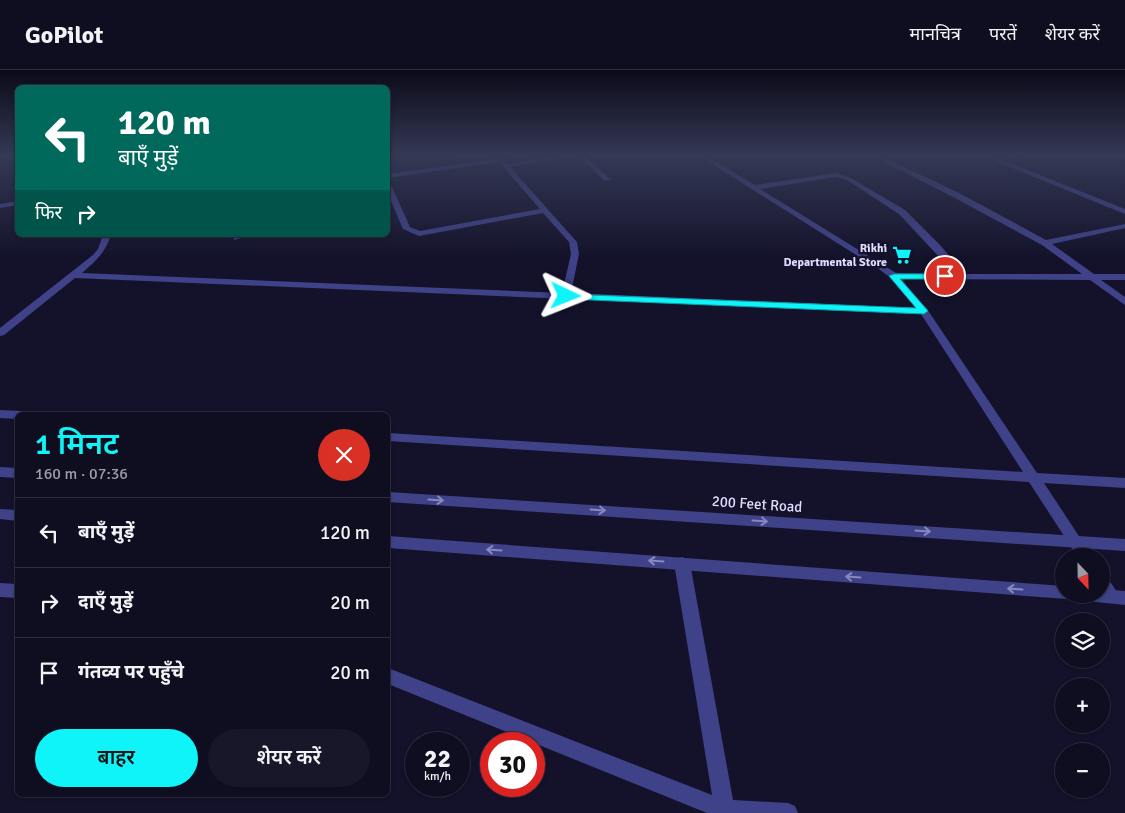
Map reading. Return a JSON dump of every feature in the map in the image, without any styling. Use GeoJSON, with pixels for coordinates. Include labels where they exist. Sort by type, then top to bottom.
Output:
{"type":"FeatureCollection","features":[{"type":"Feature","properties":{"kind":"street"},"geometry":{"type":"LineString","coordinates":[[526,189],[573,242],[575,248],[566,296]]}},
{"type":"Feature","properties":{"kind":"street"},"geometry":{"type":"LineString","coordinates":[[753,189],[894,276],[924,311],[1080,548]]}},
{"type":"Feature","properties":{"kind":"street"},"geometry":{"type":"LineString","coordinates":[[865,189],[902,212],[932,241],[962,276]]}},
{"type":"Feature","properties":{"kind":"street"},"geometry":{"type":"LineString","coordinates":[[943,189],[1045,243],[1125,302]]}},
{"type":"Feature","properties":{"kind":"street"},"geometry":{"type":"LineString","coordinates":[[1068,189],[1125,212]]}},
{"type":"Feature","properties":{"kind":"street"},"geometry":{"type":"LineString","coordinates":[[390,192],[407,229],[419,234],[546,210]]}},
{"type":"Feature","properties":{"kind":"street"},"geometry":{"type":"LineString","coordinates":[[0,206],[15,204]]}},
{"type":"Feature","properties":{"kind":"street"},"geometry":{"type":"LineString","coordinates":[[1045,243],[1125,226]]}},
{"type":"Feature","properties":{"kind":"street"},"geometry":{"type":"LineString","coordinates":[[0,333],[96,257],[102,250],[106,237]]}},
{"type":"Feature","properties":{"kind":"street"},"geometry":{"type":"LineString","coordinates":[[74,275],[924,311]]}},
{"type":"Feature","properties":{"kind":"street"},"geometry":{"type":"LineString","coordinates":[[894,276],[1125,277]]}},
{"type":"Feature","properties":{"kind":"street"},"geometry":{"type":"LineString","coordinates":[[0,414],[15,415]]}},
{"type":"Feature","properties":{"kind":"street"},"geometry":{"type":"LineString","coordinates":[[390,437],[1125,483]]}},
{"type":"Feature","properties":{"kind":"street"},"geometry":{"type":"LineString","coordinates":[[0,472],[15,473]]}},
{"type":"Feature","properties":{"kind":"street","name":"200 Feet Road"},"geometry":{"type":"LineString","coordinates":[[390,497],[1125,545]]}},
{"type":"Feature","properties":{"kind":"street"},"geometry":{"type":"LineString","coordinates":[[0,514],[15,516]]}},
{"type":"Feature","properties":{"kind":"street"},"geometry":{"type":"LineString","coordinates":[[390,542],[1055,592]]}},
{"type":"Feature","properties":{"kind":"street"},"geometry":{"type":"LineString","coordinates":[[682,563],[725,812]]}},
{"type":"Feature","properties":{"kind":"street"},"geometry":{"type":"LineString","coordinates":[[0,590],[15,591]]}},
{"type":"Feature","properties":{"kind":"street"},"geometry":{"type":"LineString","coordinates":[[390,677],[725,812],[788,813]]}},
{"type":"Feature","properties":{"kind":"place","name":"Rikhi Departmental Store"},"geometry":{"type":"Point","coordinates":[902,255]}},
{"type":"Feature","properties":{"kind":"route"},"geometry":{"type":"LineString","coordinates":[[566,296],[924,311],[894,276],[945,276]]}}]}
